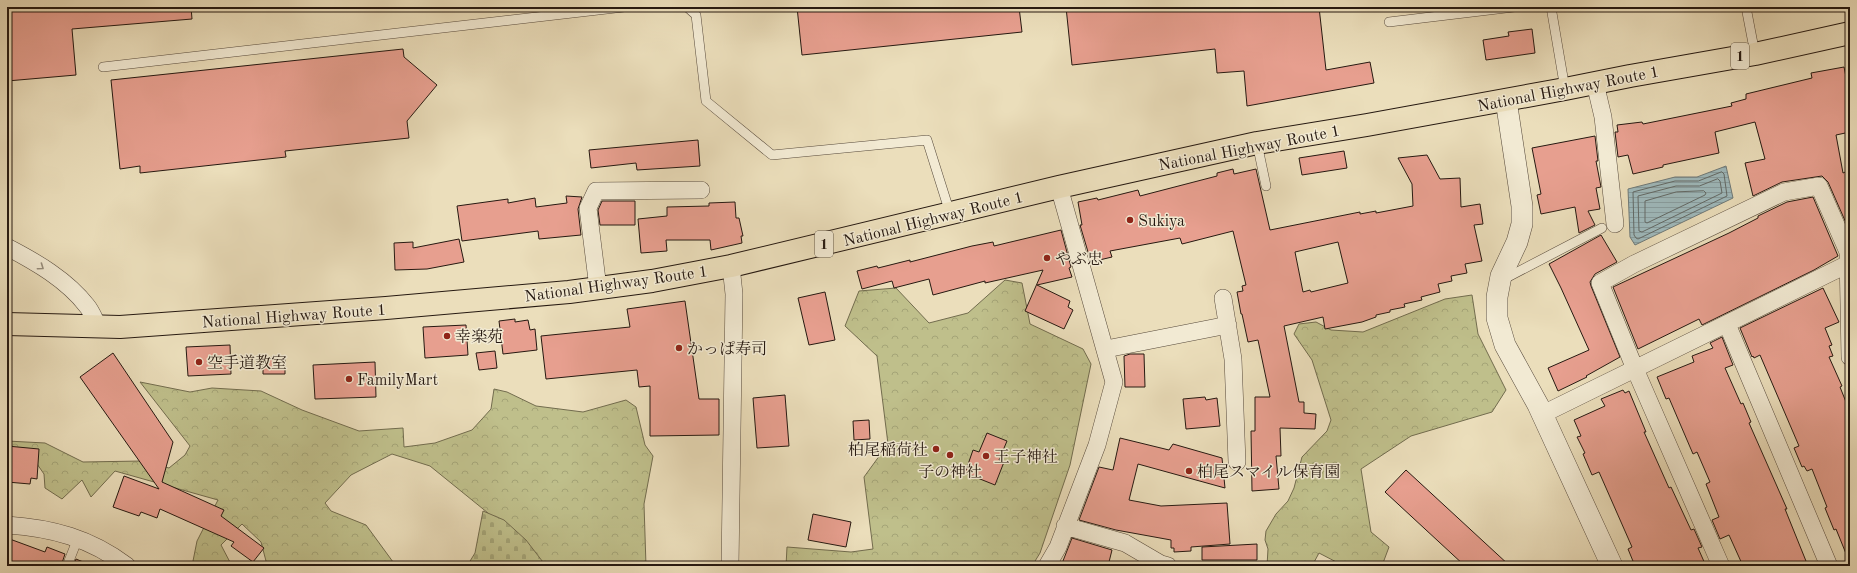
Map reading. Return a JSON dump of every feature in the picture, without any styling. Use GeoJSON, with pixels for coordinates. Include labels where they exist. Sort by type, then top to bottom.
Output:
{"type":"FeatureCollection","features":[{"type":"Feature","properties":{"kind":"highway","name":"National Highway Route 1"},"geometry":{"type":"LineString","coordinates":[[7,324],[99,328],[386,308],[569,292],[652,281],[731,266],[1059,187],[1257,142],[1506,100],[1755,54],[1850,33]]}},
{"type":"Feature","properties":{"kind":"street"},"geometry":{"type":"LineString","coordinates":[[1595,83],[1603,117],[1610,224]]}},
{"type":"Feature","properties":{"kind":"street"},"geometry":{"type":"LineString","coordinates":[[1506,100],[1522,206],[1522,224],[1517,242],[1501,281],[1497,297],[1497,318],[1505,345],[1543,414],[1612,566]]}},
{"type":"Feature","properties":{"kind":"street"},"geometry":{"type":"LineString","coordinates":[[1722,566],[1635,369],[1600,283],[1634,264],[1784,192],[1819,186],[1848,252],[1850,357]]}},
{"type":"Feature","properties":{"kind":"street"},"geometry":{"type":"LineString","coordinates":[[1047,566],[1058,547],[1097,445],[1114,382],[1106,349],[1059,187]]}},
{"type":"Feature","properties":{"kind":"street"},"geometry":{"type":"LineString","coordinates":[[598,288],[588,208],[596,191],[701,190]]}},
{"type":"Feature","properties":{"kind":"street"},"geometry":{"type":"LineString","coordinates":[[7,247],[30,259],[71,288],[88,307],[99,328]]}},
{"type":"Feature","properties":{"kind":"street"},"geometry":{"type":"LineString","coordinates":[[1543,414],[1848,264]]}},
{"type":"Feature","properties":{"kind":"street"},"geometry":{"type":"LineString","coordinates":[[730,566],[734,294],[731,266]]}},
{"type":"Feature","properties":{"kind":"street"},"geometry":{"type":"LineString","coordinates":[[1223,298],[1233,359],[1238,462]]}},
{"type":"Feature","properties":{"kind":"street"},"geometry":{"type":"LineString","coordinates":[[1727,324],[1829,566]]}},
{"type":"Feature","properties":{"kind":"street"},"geometry":{"type":"LineString","coordinates":[[1106,349],[1228,325]]}},
{"type":"Feature","properties":{"kind":"street"},"geometry":{"type":"LineString","coordinates":[[7,525],[37,527],[78,538],[108,552],[126,566]]}},
{"type":"Feature","properties":{"kind":"street"},"geometry":{"type":"LineString","coordinates":[[1065,526],[1125,543],[1161,564],[1168,566]]}},
{"type":"Feature","properties":{"kind":"lane"},"geometry":{"type":"LineString","coordinates":[[103,67],[624,7]]}},
{"type":"Feature","properties":{"kind":"lane"},"geometry":{"type":"LineString","coordinates":[[687,7],[696,15],[706,101],[772,156],[927,140],[950,214]]}},
{"type":"Feature","properties":{"kind":"lane"},"geometry":{"type":"LineString","coordinates":[[1388,22],[1514,7]]}},
{"type":"Feature","properties":{"kind":"lane"},"geometry":{"type":"LineString","coordinates":[[1551,7],[1565,89]]}},
{"type":"Feature","properties":{"kind":"lane"},"geometry":{"type":"LineString","coordinates":[[1746,7],[1755,54]]}},
{"type":"Feature","properties":{"kind":"lane"},"geometry":{"type":"LineString","coordinates":[[1257,142],[1266,186]]}},
{"type":"Feature","properties":{"kind":"lane"},"geometry":{"type":"LineString","coordinates":[[1501,281],[1610,224]]}},
{"type":"Feature","properties":{"kind":"lane"},"geometry":{"type":"LineString","coordinates":[[67,566],[78,538]]}},
{"type":"Feature","properties":{"kind":"green space"},"geometry":{"type":"Polygon","coordinates":[[[1005,280],[1022,283],[1030,324],[1083,349],[1091,364],[1070,465],[1040,553],[1032,566],[786,566],[787,547],[851,552],[873,549],[864,477],[888,444],[877,356],[845,326],[859,291],[896,288],[929,323],[968,313],[1005,280]]]}},
{"type":"Feature","properties":{"kind":"green space"},"geometry":{"type":"Polygon","coordinates":[[[1472,295],[1478,334],[1506,390],[1492,412],[1411,436],[1361,469],[1371,532],[1389,547],[1383,563],[1372,566],[1344,566],[1319,553],[1312,566],[1267,566],[1268,549],[1265,540],[1266,531],[1276,514],[1288,501],[1294,488],[1302,457],[1327,431],[1331,420],[1312,360],[1294,334],[1299,324],[1316,322],[1331,330],[1363,332],[1445,299],[1472,295]]]}},
{"type":"Feature","properties":{"kind":"green space"},"geometry":{"type":"Polygon","coordinates":[[[140,382],[190,392],[212,388],[261,391],[302,410],[359,431],[403,428],[404,447],[435,443],[472,430],[491,409],[494,389],[507,392],[536,406],[583,412],[626,400],[636,407],[645,445],[653,456],[644,504],[646,566],[540,566],[488,513],[430,466],[392,454],[351,475],[325,503],[331,511],[366,525],[396,566],[270,566],[266,561],[261,542],[242,524],[221,545],[232,566],[192,566],[197,541],[218,500],[115,471],[91,497],[82,480],[62,499],[45,488],[44,474],[28,451],[7,448],[7,441],[45,443],[83,462],[142,461],[169,468],[185,455],[190,446],[140,382]]]}},
{"type":"Feature","properties":{"kind":"green space"},"geometry":{"type":"Polygon","coordinates":[[[483,511],[504,520],[526,540],[546,566],[467,566],[475,553],[483,511]]]}},
{"type":"Feature","properties":{"kind":"water"},"geometry":{"type":"Polygon","coordinates":[[[1726,166],[1733,198],[1635,245],[1630,237],[1628,189],[1675,177],[1697,177],[1726,166]]]}},
{"type":"Feature","properties":{"kind":"building"},"geometry":{"type":"Polygon","coordinates":[[[7,7],[191,7],[192,19],[72,29],[76,75],[7,81],[7,7]]]}},
{"type":"Feature","properties":{"kind":"building"},"geometry":{"type":"Polygon","coordinates":[[[797,7],[1019,7],[1022,32],[802,55],[797,7]]]}},
{"type":"Feature","properties":{"kind":"building"},"geometry":{"type":"Polygon","coordinates":[[[1066,7],[1319,7],[1326,70],[1370,62],[1374,83],[1247,106],[1244,71],[1217,73],[1215,49],[1072,65],[1066,7]]]}},
{"type":"Feature","properties":{"kind":"building"},"geometry":{"type":"Polygon","coordinates":[[[1532,29],[1535,53],[1486,60],[1483,40],[1509,36],[1508,32],[1532,29]]]}},
{"type":"Feature","properties":{"kind":"building"},"geometry":{"type":"Polygon","coordinates":[[[403,49],[404,57],[437,85],[407,121],[409,138],[285,151],[286,157],[140,173],[140,166],[120,169],[111,80],[403,49]]]}},
{"type":"Feature","properties":{"kind":"building"},"geometry":{"type":"Polygon","coordinates":[[[1844,67],[1850,96],[1850,132],[1836,135],[1843,173],[1850,170],[1850,232],[1828,182],[1822,176],[1782,182],[1753,196],[1745,163],[1765,159],[1755,122],[1715,132],[1719,153],[1663,165],[1663,167],[1633,174],[1628,155],[1618,157],[1615,132],[1618,132],[1617,125],[1642,122],[1643,124],[1732,106],[1731,103],[1746,99],[1746,94],[1812,78],[1811,73],[1844,67]]]}},
{"type":"Feature","properties":{"kind":"building"},"geometry":{"type":"Polygon","coordinates":[[[1595,136],[1598,161],[1596,161],[1601,187],[1596,188],[1600,209],[1588,211],[1595,225],[1579,233],[1575,207],[1541,214],[1537,195],[1541,194],[1532,148],[1595,136]]]}},
{"type":"Feature","properties":{"kind":"building"},"geometry":{"type":"Polygon","coordinates":[[[698,140],[700,166],[637,170],[636,163],[591,168],[589,150],[698,140]]]}},
{"type":"Feature","properties":{"kind":"building"},"geometry":{"type":"Polygon","coordinates":[[[1344,151],[1347,168],[1302,175],[1299,158],[1344,151]]]}},
{"type":"Feature","properties":{"kind":"building"},"geometry":{"type":"Polygon","coordinates":[[[1427,155],[1440,179],[1460,178],[1461,207],[1480,204],[1483,224],[1474,225],[1482,261],[1465,264],[1467,273],[1451,276],[1452,281],[1438,284],[1440,292],[1421,297],[1422,300],[1404,304],[1405,307],[1390,310],[1390,312],[1376,315],[1376,317],[1362,322],[1325,329],[1323,317],[1284,326],[1299,402],[1304,402],[1304,413],[1316,414],[1315,429],[1280,428],[1281,456],[1276,456],[1279,489],[1252,491],[1251,431],[1255,431],[1255,397],[1270,397],[1258,340],[1248,342],[1241,314],[1237,292],[1243,291],[1242,286],[1246,285],[1233,231],[1182,244],[1180,238],[1110,251],[1112,257],[1091,262],[1080,225],[1082,225],[1078,202],[1097,198],[1098,200],[1138,190],[1140,196],[1217,176],[1217,173],[1233,169],[1234,174],[1256,169],[1270,230],[1360,212],[1360,214],[1376,211],[1376,213],[1413,206],[1412,184],[1398,158],[1427,155]],[[1338,242],[1295,252],[1303,292],[1310,290],[1311,292],[1348,283],[1338,242]]]}},
{"type":"Feature","properties":{"kind":"building"},"geometry":{"type":"Polygon","coordinates":[[[566,196],[582,197],[578,209],[581,235],[539,239],[538,231],[462,241],[457,206],[508,199],[508,203],[535,198],[536,207],[567,203],[566,196]]]}},
{"type":"Feature","properties":{"kind":"building"},"geometry":{"type":"Polygon","coordinates":[[[1813,197],[1838,256],[1814,270],[1702,325],[1699,319],[1638,349],[1613,287],[1729,233],[1758,218],[1758,216],[1787,202],[1813,197]]]}},
{"type":"Feature","properties":{"kind":"building"},"geometry":{"type":"Polygon","coordinates":[[[602,201],[635,201],[635,225],[600,225],[598,210],[602,201]]]}},
{"type":"Feature","properties":{"kind":"building"},"geometry":{"type":"Polygon","coordinates":[[[735,202],[736,218],[739,218],[743,236],[741,236],[742,243],[711,250],[710,240],[666,240],[667,251],[641,253],[638,219],[667,216],[667,207],[709,206],[709,203],[735,202]]]}},
{"type":"Feature","properties":{"kind":"building"},"geometry":{"type":"Polygon","coordinates":[[[1061,230],[1071,267],[1069,268],[1072,277],[1037,285],[1070,301],[1068,307],[1073,310],[1064,329],[1025,311],[1043,270],[985,283],[985,281],[933,295],[929,279],[894,288],[892,281],[862,289],[857,271],[877,266],[878,268],[910,260],[910,262],[993,242],[994,246],[1061,230]]]}},
{"type":"Feature","properties":{"kind":"building"},"geometry":{"type":"Polygon","coordinates":[[[1601,235],[1617,262],[1595,274],[1590,282],[1620,357],[1586,376],[1587,377],[1558,391],[1548,368],[1589,350],[1549,264],[1601,235]]]}},
{"type":"Feature","properties":{"kind":"building"},"geometry":{"type":"Polygon","coordinates":[[[459,239],[464,262],[427,269],[395,270],[394,243],[413,242],[413,248],[459,239]]]}},
{"type":"Feature","properties":{"kind":"building"},"geometry":{"type":"Polygon","coordinates":[[[1823,288],[1839,322],[1825,328],[1832,345],[1829,346],[1833,356],[1829,357],[1842,386],[1840,387],[1850,412],[1849,561],[1836,529],[1834,530],[1825,508],[1827,507],[1812,469],[1807,471],[1804,466],[1802,467],[1794,448],[1799,446],[1760,355],[1754,358],[1753,356],[1752,357],[1740,328],[1823,288]]]}},
{"type":"Feature","properties":{"kind":"building"},"geometry":{"type":"Polygon","coordinates":[[[825,292],[835,340],[809,345],[798,298],[825,292]]]}},
{"type":"Feature","properties":{"kind":"building"},"geometry":{"type":"Polygon","coordinates":[[[685,301],[699,399],[719,399],[719,435],[650,436],[650,386],[639,387],[637,370],[546,379],[541,336],[630,327],[627,309],[685,301]]]}},
{"type":"Feature","properties":{"kind":"building"},"geometry":{"type":"Polygon","coordinates":[[[515,319],[515,322],[528,320],[530,330],[535,329],[537,350],[503,354],[499,321],[515,319]]]}},
{"type":"Feature","properties":{"kind":"building"},"geometry":{"type":"Polygon","coordinates":[[[466,325],[468,355],[425,358],[423,327],[466,325]]]}},
{"type":"Feature","properties":{"kind":"building"},"geometry":{"type":"Polygon","coordinates":[[[1722,337],[1733,365],[1725,368],[1741,404],[1743,403],[1751,422],[1749,423],[1787,509],[1785,509],[1808,566],[1743,566],[1729,535],[1720,539],[1712,520],[1719,517],[1706,484],[1710,482],[1697,452],[1693,454],[1669,398],[1666,399],[1657,377],[1694,362],[1692,356],[1713,348],[1710,343],[1722,337]]]}},
{"type":"Feature","properties":{"kind":"building"},"geometry":{"type":"Polygon","coordinates":[[[230,345],[231,374],[188,376],[186,347],[230,345]]]}},
{"type":"Feature","properties":{"kind":"building"},"geometry":{"type":"Polygon","coordinates":[[[495,351],[497,368],[479,370],[476,353],[495,351]]]}},
{"type":"Feature","properties":{"kind":"building"},"geometry":{"type":"Polygon","coordinates":[[[113,353],[173,442],[162,482],[224,510],[221,516],[264,548],[253,562],[231,546],[234,542],[160,509],[157,518],[141,512],[139,516],[113,507],[124,476],[159,489],[80,377],[113,353]]]}},
{"type":"Feature","properties":{"kind":"building"},"geometry":{"type":"Polygon","coordinates":[[[1130,354],[1144,354],[1145,387],[1125,387],[1124,356],[1130,354]]]}},
{"type":"Feature","properties":{"kind":"building"},"geometry":{"type":"Polygon","coordinates":[[[263,357],[285,358],[285,374],[263,374],[263,357]]]}},
{"type":"Feature","properties":{"kind":"building"},"geometry":{"type":"Polygon","coordinates":[[[375,362],[376,397],[315,399],[313,365],[375,362]]]}},
{"type":"Feature","properties":{"kind":"building"},"geometry":{"type":"Polygon","coordinates":[[[1623,390],[1625,393],[1629,391],[1646,432],[1644,432],[1669,488],[1671,487],[1691,530],[1694,529],[1702,547],[1698,548],[1706,566],[1635,566],[1628,549],[1632,547],[1599,472],[1592,475],[1583,454],[1585,453],[1577,437],[1581,436],[1574,420],[1605,406],[1601,399],[1623,390]]]}},
{"type":"Feature","properties":{"kind":"building"},"geometry":{"type":"Polygon","coordinates":[[[785,395],[789,446],[757,448],[753,398],[785,395]]]}},
{"type":"Feature","properties":{"kind":"building"},"geometry":{"type":"Polygon","coordinates":[[[1205,397],[1206,400],[1217,398],[1220,426],[1186,429],[1183,399],[1205,397]]]}},
{"type":"Feature","properties":{"kind":"building"},"geometry":{"type":"Polygon","coordinates":[[[869,420],[870,439],[854,440],[853,421],[869,420]]]}},
{"type":"Feature","properties":{"kind":"building","name":"王子神社"},"geometry":{"type":"Polygon","coordinates":[[[987,433],[1007,441],[999,460],[1004,462],[995,485],[965,473],[973,450],[979,452],[987,433]]]}},
{"type":"Feature","properties":{"kind":"building"},"geometry":{"type":"Polygon","coordinates":[[[1120,438],[1169,450],[1173,444],[1222,458],[1225,488],[1138,464],[1129,500],[1161,506],[1227,503],[1230,544],[1191,547],[1191,551],[1174,552],[1174,548],[1171,548],[1171,540],[1116,530],[1079,520],[1099,467],[1113,470],[1120,438]]]}},
{"type":"Feature","properties":{"kind":"building"},"geometry":{"type":"Polygon","coordinates":[[[7,446],[39,449],[37,479],[31,478],[30,484],[7,482],[7,446]]]}},
{"type":"Feature","properties":{"kind":"building"},"geometry":{"type":"Polygon","coordinates":[[[1406,470],[1510,566],[1465,566],[1385,492],[1406,470]]]}},
{"type":"Feature","properties":{"kind":"building"},"geometry":{"type":"Polygon","coordinates":[[[813,514],[851,522],[846,547],[808,540],[813,514]]]}},
{"type":"Feature","properties":{"kind":"building"},"geometry":{"type":"Polygon","coordinates":[[[7,538],[45,552],[47,547],[65,554],[61,566],[7,566],[7,538]]]}},
{"type":"Feature","properties":{"kind":"building"},"geometry":{"type":"Polygon","coordinates":[[[1072,538],[1112,550],[1108,566],[1061,566],[1072,538]]]}},
{"type":"Feature","properties":{"kind":"building"},"geometry":{"type":"Polygon","coordinates":[[[1257,544],[1257,560],[1202,560],[1202,547],[1257,544]]]}},
{"type":"Feature","properties":{"kind":"building"},"geometry":{"type":"Polygon","coordinates":[[[76,559],[93,566],[73,566],[76,559]]]}},
{"type":"Feature","properties":{"kind":"place","name":"Sukiya"},"geometry":{"type":"Point","coordinates":[1130,220]}},
{"type":"Feature","properties":{"kind":"place","name":"やぶ忠"},"geometry":{"type":"Point","coordinates":[1047,258]}},
{"type":"Feature","properties":{"kind":"place","name":"幸楽苑"},"geometry":{"type":"Point","coordinates":[447,336]}},
{"type":"Feature","properties":{"kind":"place","name":"かっぱ寿司"},"geometry":{"type":"Point","coordinates":[679,348]}},
{"type":"Feature","properties":{"kind":"place","name":"空手道教室"},"geometry":{"type":"Point","coordinates":[199,362]}},
{"type":"Feature","properties":{"kind":"place","name":"FamilyMart"},"geometry":{"type":"Point","coordinates":[349,379]}},
{"type":"Feature","properties":{"kind":"place","name":"柏尾稲荷社"},"geometry":{"type":"Point","coordinates":[936,449]}},
{"type":"Feature","properties":{"kind":"place","name":"子の神社"},"geometry":{"type":"Point","coordinates":[950,455]}},
{"type":"Feature","properties":{"kind":"place","name":"王子神社"},"geometry":{"type":"Point","coordinates":[986,456]}},
{"type":"Feature","properties":{"kind":"place","name":"柏尾スマイル保育園"},"geometry":{"type":"Point","coordinates":[1189,471]}}]}
